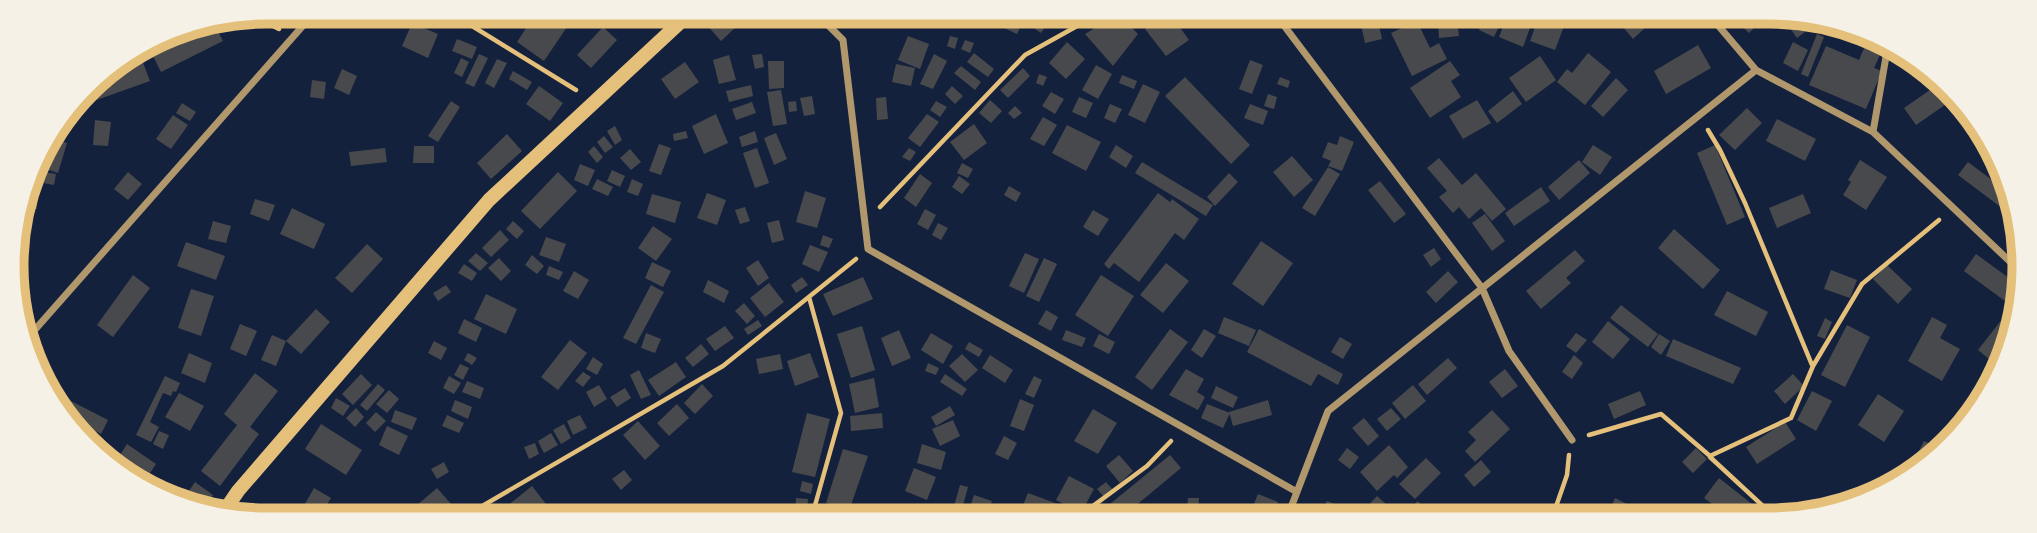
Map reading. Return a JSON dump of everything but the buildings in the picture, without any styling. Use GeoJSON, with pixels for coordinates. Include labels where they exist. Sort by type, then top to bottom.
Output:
{"type":"FeatureCollection","features":[{"type":"Feature","properties":{"kind":"main road"},"geometry":{"type":"LineString","coordinates":[[228,505],[237,491],[489,200],[677,25]]}},
{"type":"Feature","properties":{"kind":"street"},"geometry":{"type":"LineString","coordinates":[[1283,24],[1482,288],[1509,351],[1572,440]]}},
{"type":"Feature","properties":{"kind":"street"},"geometry":{"type":"LineString","coordinates":[[1716,24],[1756,70],[1872,132],[2012,263]]}},
{"type":"Feature","properties":{"kind":"street"},"geometry":{"type":"LineString","coordinates":[[34,331],[304,25]]}},
{"type":"Feature","properties":{"kind":"street"},"geometry":{"type":"LineString","coordinates":[[828,25],[844,40],[868,250],[1297,492]]}},
{"type":"Feature","properties":{"kind":"street"},"geometry":{"type":"LineString","coordinates":[[1872,132],[1886,54]]}},
{"type":"Feature","properties":{"kind":"street"},"geometry":{"type":"LineString","coordinates":[[1291,508],[1328,411],[1756,70]]}},
{"type":"Feature","properties":{"kind":"path"},"geometry":{"type":"LineString","coordinates":[[865,223],[1026,55],[1080,24]]}},
{"type":"Feature","properties":{"kind":"path"},"geometry":{"type":"LineString","coordinates":[[270,25],[293,37]]}},
{"type":"Feature","properties":{"kind":"path"},"geometry":{"type":"LineString","coordinates":[[470,25],[595,102]]}},
{"type":"Feature","properties":{"kind":"path"},"geometry":{"type":"LineString","coordinates":[[1699,116],[1720,150],[1745,202],[1813,366]]}},
{"type":"Feature","properties":{"kind":"path"},"geometry":{"type":"LineString","coordinates":[[1710,456],[1791,418],[1813,366],[1862,284],[1954,209]]}},
{"type":"Feature","properties":{"kind":"path"},"geometry":{"type":"LineString","coordinates":[[479,508],[723,366],[868,250]]}},
{"type":"Feature","properties":{"kind":"path"},"geometry":{"type":"LineString","coordinates":[[809,297],[841,413],[814,508]]}},
{"type":"Feature","properties":{"kind":"path"},"geometry":{"type":"LineString","coordinates":[[1555,508],[1567,475],[1572,440],[1661,414],[1765,508]]}},
{"type":"Feature","properties":{"kind":"path"},"geometry":{"type":"LineString","coordinates":[[1090,508],[1147,466],[1184,428]]}}]}
